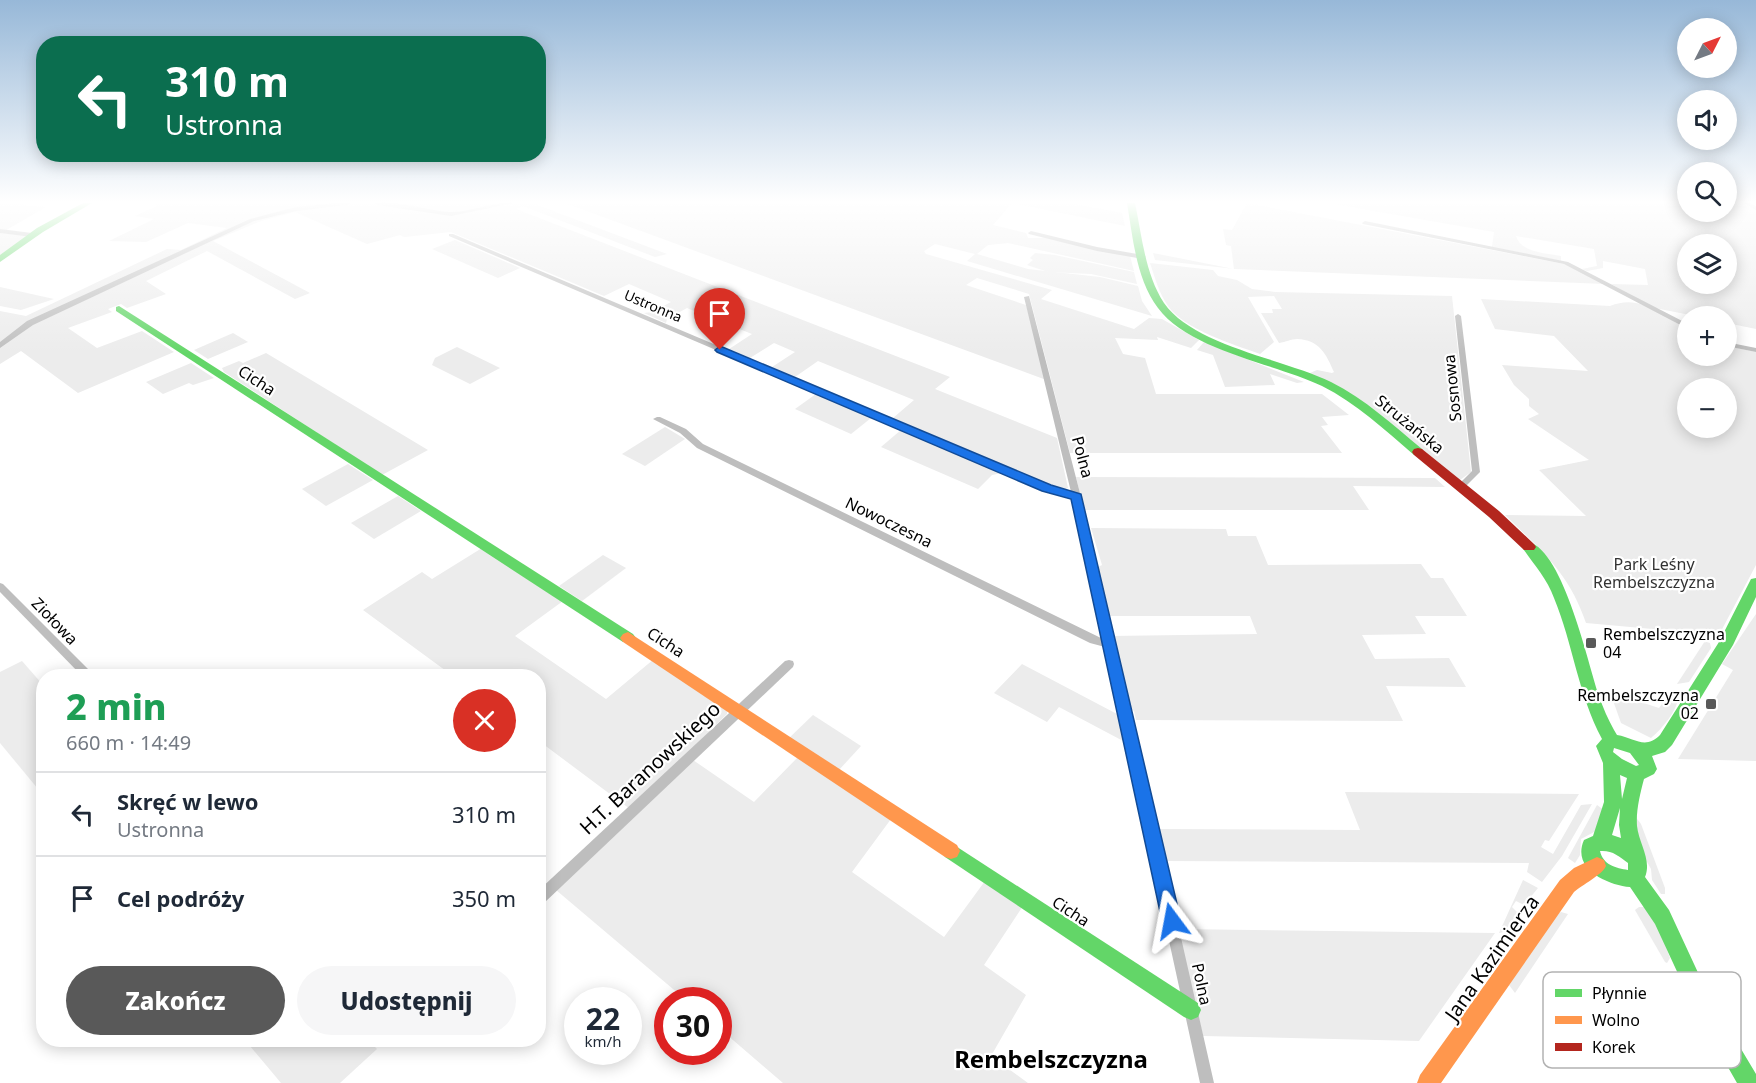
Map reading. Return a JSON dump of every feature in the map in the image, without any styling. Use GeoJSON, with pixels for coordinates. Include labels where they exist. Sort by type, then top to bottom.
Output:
{"type":"FeatureCollection","features":[{"type":"Feature","properties":{"kind":"main road","name":"Strużańska"},"geometry":{"type":"LineString","coordinates":[[1142,254],[1156,299],[1166,312],[1180,323],[1220,342],[1302,372],[1354,400],[1461,486],[1516,534],[1554,577],[1566,602],[1593,700],[1612,741]]}},
{"type":"Feature","properties":{"kind":"main road","name":"Cicha"},"geometry":{"type":"LineString","coordinates":[[118,309],[739,710],[1191,1010]]}},
{"type":"Feature","properties":{"kind":"main road"},"geometry":{"type":"LineString","coordinates":[[1641,752],[1654,749],[1666,740],[1725,645],[1756,583]]}},
{"type":"Feature","properties":{"kind":"main road"},"geometry":{"type":"LineString","coordinates":[[1611,762],[1624,770],[1637,774],[1648,769],[1648,761],[1630,744],[1612,741],[1604,746],[1604,751],[1611,762],[1615,781],[1613,808],[1610,822],[1601,840],[1590,846],[1589,852],[1598,866],[1615,878],[1635,879],[1649,896],[1667,926],[1687,972]]}},
{"type":"Feature","properties":{"kind":"main road"},"geometry":{"type":"LineString","coordinates":[[1635,879],[1640,872],[1634,857],[1627,823],[1631,789],[1637,774]]}},
{"type":"Feature","properties":{"kind":"main road"},"geometry":{"type":"LineString","coordinates":[[1601,840],[1616,844],[1634,857]]}},
{"type":"Feature","properties":{"kind":"main road","name":"Jana Kazimierza"},"geometry":{"type":"LineString","coordinates":[[1428,1083],[1567,886],[1581,874],[1598,866]]}},
{"type":"Feature","properties":{"kind":"main road"},"geometry":{"type":"LineString","coordinates":[[1740,1068],[1749,1083]]}},
{"type":"Feature","properties":{"kind":"street","name":"Ustronna"},"geometry":{"type":"LineString","coordinates":[[495,254],[1047,488],[1077,496]]}},
{"type":"Feature","properties":{"kind":"street"},"geometry":{"type":"LineString","coordinates":[[1123,254],[1143,257]]}},
{"type":"Feature","properties":{"kind":"street"},"geometry":{"type":"LineString","coordinates":[[1518,254],[1566,263],[1677,321]]}},
{"type":"Feature","properties":{"kind":"street","name":"Polna"},"geometry":{"type":"LineString","coordinates":[[1027,297],[1077,496],[1207,1083]]}},
{"type":"Feature","properties":{"kind":"street","name":"Sosnowa"},"geometry":{"type":"LineString","coordinates":[[1458,316],[1476,472],[1461,486]]}},
{"type":"Feature","properties":{"kind":"street"},"geometry":{"type":"LineString","coordinates":[[1737,346],[1756,350]]}},
{"type":"Feature","properties":{"kind":"street","name":"Nowoczesna"},"geometry":{"type":"LineString","coordinates":[[657,419],[683,431],[700,446],[1094,640],[1110,645]]}},
{"type":"Feature","properties":{"kind":"street","name":"Ziołowa"},"geometry":{"type":"LineString","coordinates":[[0,586],[81,669]]}},
{"type":"Feature","properties":{"kind":"street","name":"H.T. Baranowskiego"},"geometry":{"type":"LineString","coordinates":[[546,892],[789,664]]}},
{"type":"Feature","properties":{"kind":"green space"},"geometry":{"type":"Polygon","coordinates":[[[157,254],[202,254],[146,281],[166,294],[127,308],[121,304],[108,309],[112,312],[68,328],[97,348],[142,331],[174,352],[78,393],[21,351],[0,364],[0,311],[26,316],[157,254]]]}},
{"type":"Feature","properties":{"kind":"green space"},"geometry":{"type":"Polygon","coordinates":[[[212,254],[236,254],[310,293],[295,299],[212,254]]]}},
{"type":"Feature","properties":{"kind":"green space"},"geometry":{"type":"Polygon","coordinates":[[[442,254],[486,254],[520,268],[498,278],[442,254]]]}},
{"type":"Feature","properties":{"kind":"green space"},"geometry":{"type":"Polygon","coordinates":[[[502,254],[631,254],[950,377],[935,389],[1057,438],[1068,488],[1063,490],[893,418],[914,400],[818,361],[795,377],[772,367],[795,352],[774,343],[750,358],[729,349],[752,334],[687,308],[667,319],[666,323],[644,313],[652,312],[671,302],[629,284],[604,296],[502,254]]]}},
{"type":"Feature","properties":{"kind":"green space"},"geometry":{"type":"Polygon","coordinates":[[[646,254],[667,254],[655,257],[646,254]]]}},
{"type":"Feature","properties":{"kind":"green space"},"geometry":{"type":"Polygon","coordinates":[[[702,254],[926,254],[1052,290],[1041,299],[1134,329],[1149,318],[1162,319],[1199,340],[1191,348],[1157,337],[1158,340],[1115,338],[1123,354],[1145,358],[1156,394],[1322,394],[1349,415],[1322,417],[1328,425],[1321,426],[1342,453],[1070,453],[1029,294],[977,278],[966,285],[1026,305],[1049,381],[702,254]]]}},
{"type":"Feature","properties":{"kind":"green space"},"geometry":{"type":"Polygon","coordinates":[[[973,254],[978,254],[1028,269],[1100,277],[1138,286],[1142,301],[1152,316],[967,261],[975,254],[973,254]]]}},
{"type":"Feature","properties":{"kind":"green space"},"geometry":{"type":"Polygon","coordinates":[[[1034,254],[1055,255],[1134,272],[1137,284],[1091,274],[1048,272],[1027,265],[1033,260],[1030,258],[1034,254]]]}},
{"type":"Feature","properties":{"kind":"green space"},"geometry":{"type":"Polygon","coordinates":[[[1055,254],[1119,254],[1130,256],[1134,271],[1055,254]]]}},
{"type":"Feature","properties":{"kind":"green space"},"geometry":{"type":"Polygon","coordinates":[[[1153,254],[1233,269],[1155,260],[1153,254]]]}},
{"type":"Feature","properties":{"kind":"green space"},"geometry":{"type":"Polygon","coordinates":[[[1232,254],[1509,254],[1569,265],[1605,284],[1235,269],[1232,254]]]}},
{"type":"Feature","properties":{"kind":"green space"},"geometry":{"type":"Polygon","coordinates":[[[1524,254],[1545,254],[1561,256],[1561,261],[1524,254]]]}},
{"type":"Feature","properties":{"kind":"green space"},"geometry":{"type":"Polygon","coordinates":[[[1595,254],[1677,254],[1677,294],[1737,294],[1737,254],[1756,254],[1756,329],[1737,325],[1737,306],[1677,306],[1677,312],[1655,308],[1611,284],[1648,285],[1645,269],[1603,261],[1603,268],[1587,271],[1582,269],[1597,266],[1595,254]]]}},
{"type":"Feature","properties":{"kind":"green space"},"geometry":{"type":"Polygon","coordinates":[[[1150,263],[1213,270],[1218,276],[1237,280],[1252,289],[1275,292],[1452,296],[1471,472],[1460,480],[1355,396],[1310,373],[1317,370],[1334,372],[1325,354],[1317,345],[1297,339],[1279,343],[1261,313],[1273,313],[1272,309],[1282,309],[1274,296],[1248,297],[1274,342],[1260,354],[1197,329],[1176,315],[1162,296],[1150,263]]]}},
{"type":"Feature","properties":{"kind":"green space"},"geometry":{"type":"Polygon","coordinates":[[[0,287],[54,299],[21,310],[0,306],[0,287]]]}},
{"type":"Feature","properties":{"kind":"green space","name":"Park Leśny Rembelszczyzna"},"geometry":{"type":"Polygon","coordinates":[[[1481,299],[1610,306],[1631,302],[1641,304],[1677,323],[1677,366],[1737,366],[1737,348],[1756,352],[1756,565],[1719,635],[1586,623],[1563,576],[1505,515],[1586,516],[1539,470],[1589,460],[1528,419],[1539,414],[1529,406],[1529,399],[1514,385],[1502,365],[1588,371],[1554,336],[1495,329],[1481,299]]]}},
{"type":"Feature","properties":{"kind":"green space"},"geometry":{"type":"Polygon","coordinates":[[[233,333],[248,342],[208,359],[194,350],[233,333]]]}},
{"type":"Feature","properties":{"kind":"green space"},"geometry":{"type":"Polygon","coordinates":[[[1204,342],[1304,382],[1297,383],[1270,374],[1275,385],[1225,387],[1213,355],[1197,350],[1204,342]]]}},
{"type":"Feature","properties":{"kind":"green space"},"geometry":{"type":"Polygon","coordinates":[[[457,347],[500,368],[470,384],[432,365],[435,358],[457,347]]]}},
{"type":"Feature","properties":{"kind":"green space"},"geometry":{"type":"Polygon","coordinates":[[[266,353],[428,450],[382,475],[224,372],[222,368],[239,361],[243,363],[266,353]]]}},
{"type":"Feature","properties":{"kind":"green space"},"geometry":{"type":"Polygon","coordinates":[[[191,363],[214,378],[193,385],[189,383],[163,394],[146,382],[191,363]]]}},
{"type":"Feature","properties":{"kind":"green space"},"geometry":{"type":"Polygon","coordinates":[[[816,394],[871,418],[851,434],[795,409],[816,394]]]}},
{"type":"Feature","properties":{"kind":"green space"},"geometry":{"type":"Polygon","coordinates":[[[665,427],[685,439],[645,466],[622,454],[665,427]]]}},
{"type":"Feature","properties":{"kind":"green space"},"geometry":{"type":"Polygon","coordinates":[[[901,430],[1002,473],[992,475],[978,489],[881,447],[901,430]]]}},
{"type":"Feature","properties":{"kind":"green space"},"geometry":{"type":"Polygon","coordinates":[[[348,464],[373,480],[326,506],[302,489],[348,464]]]}},
{"type":"Feature","properties":{"kind":"green space"},"geometry":{"type":"Polygon","coordinates":[[[1076,477],[1435,478],[1445,487],[1353,486],[1369,510],[1084,510],[1076,477]]]}},
{"type":"Feature","properties":{"kind":"green space"},"geometry":{"type":"Polygon","coordinates":[[[398,496],[421,511],[374,539],[351,523],[398,496]]]}},
{"type":"Feature","properties":{"kind":"green space"},"geometry":{"type":"Polygon","coordinates":[[[1091,528],[1226,529],[1228,536],[1256,536],[1268,565],[1421,564],[1431,578],[1443,578],[1467,616],[1415,616],[1426,634],[1362,635],[1375,659],[1449,658],[1466,687],[1386,686],[1403,721],[1136,720],[1134,711],[1129,707],[1119,657],[1115,656],[1110,636],[1257,634],[1250,616],[1110,616],[1098,567],[1102,565],[1091,528]]]}},
{"type":"Feature","properties":{"kind":"green space"},"geometry":{"type":"Polygon","coordinates":[[[482,548],[563,601],[515,636],[606,699],[654,659],[727,707],[727,714],[630,809],[546,746],[546,669],[443,669],[363,610],[422,572],[432,579],[482,548]]]}},
{"type":"Feature","properties":{"kind":"green space"},"geometry":{"type":"Polygon","coordinates":[[[603,555],[626,568],[582,601],[559,586],[603,555]]]}},
{"type":"Feature","properties":{"kind":"green space"},"geometry":{"type":"Polygon","coordinates":[[[1756,614],[1756,761],[1678,759],[1733,670],[1722,664],[1756,614]]]}},
{"type":"Feature","properties":{"kind":"green space"},"geometry":{"type":"Polygon","coordinates":[[[1705,641],[1710,643],[1711,648],[1689,682],[1677,684],[1705,641]]]}},
{"type":"Feature","properties":{"kind":"green space"},"geometry":{"type":"Polygon","coordinates":[[[22,661],[36,677],[36,787],[0,743],[0,672],[22,661]]]}},
{"type":"Feature","properties":{"kind":"green space"},"geometry":{"type":"Polygon","coordinates":[[[1022,664],[1117,714],[1125,742],[1059,707],[1047,722],[994,693],[1022,664]]]}},
{"type":"Feature","properties":{"kind":"green space"},"geometry":{"type":"Polygon","coordinates":[[[1672,690],[1678,696],[1676,707],[1664,725],[1651,738],[1621,723],[1610,692],[1659,708],[1672,690]]]}},
{"type":"Feature","properties":{"kind":"green space"},"geometry":{"type":"Polygon","coordinates":[[[813,715],[861,746],[838,771],[787,740],[813,715]]]}},
{"type":"Feature","properties":{"kind":"green space"},"geometry":{"type":"Polygon","coordinates":[[[798,757],[891,819],[852,872],[944,937],[985,881],[1023,906],[984,965],[1026,995],[991,1056],[1028,1083],[783,1083],[732,1039],[732,987],[671,987],[556,890],[693,760],[754,802],[798,757]]]}},
{"type":"Feature","properties":{"kind":"green space"},"geometry":{"type":"Polygon","coordinates":[[[1345,792],[1579,794],[1549,841],[1545,840],[1541,847],[1553,854],[1581,805],[1592,804],[1562,856],[1542,882],[1527,872],[1529,863],[1164,861],[1156,829],[1360,830],[1345,792]]]}},
{"type":"Feature","properties":{"kind":"green space"},"geometry":{"type":"Polygon","coordinates":[[[1597,805],[1604,810],[1596,831],[1581,839],[1580,855],[1575,863],[1568,858],[1597,805]]]}},
{"type":"Feature","properties":{"kind":"green space"},"geometry":{"type":"Polygon","coordinates":[[[1634,815],[1641,824],[1665,888],[1665,894],[1661,894],[1652,880],[1651,869],[1642,853],[1634,815]]]}},
{"type":"Feature","properties":{"kind":"green space"},"geometry":{"type":"Polygon","coordinates":[[[1523,880],[1538,888],[1524,905],[1516,901],[1512,907],[1518,913],[1504,932],[1499,933],[1523,880]]]}},
{"type":"Feature","properties":{"kind":"green space"},"geometry":{"type":"Polygon","coordinates":[[[1645,907],[1657,923],[1670,958],[1667,963],[1635,910],[1645,907]]]}},
{"type":"Feature","properties":{"kind":"green space"},"geometry":{"type":"Polygon","coordinates":[[[1561,912],[1568,914],[1515,993],[1509,985],[1556,915],[1561,912]]]}},
{"type":"Feature","properties":{"kind":"green space"},"geometry":{"type":"Polygon","coordinates":[[[1178,929],[1495,933],[1419,1041],[1203,1036],[1178,929]]]}},
{"type":"Feature","properties":{"kind":"green space"},"geometry":{"type":"Polygon","coordinates":[[[251,1047],[375,1047],[377,1049],[340,1083],[281,1083],[251,1047]]]}},
{"type":"Feature","properties":{"kind":"waterway"},"geometry":{"type":"LineString","coordinates":[[0,346],[30,323],[180,254]]}},
{"type":"Feature","properties":{"kind":"traffic: fast"},"geometry":{"type":"LineString","coordinates":[[0,259],[8,254]]}},
{"type":"Feature","properties":{"kind":"traffic: fast"},"geometry":{"type":"LineString","coordinates":[[1140,254],[1155,296],[1175,320],[1215,343],[1308,376],[1339,391],[1385,424],[1418,452]]}},
{"type":"Feature","properties":{"kind":"traffic: fast"},"geometry":{"type":"LineString","coordinates":[[119,309],[628,638]]}},
{"type":"Feature","properties":{"kind":"traffic: fast"},"geometry":{"type":"LineString","coordinates":[[1529,547],[1542,562],[1561,596],[1591,697],[1612,741]]}},
{"type":"Feature","properties":{"kind":"traffic: fast"},"geometry":{"type":"LineString","coordinates":[[1641,752],[1659,747],[1666,740],[1725,645],[1756,583]]}},
{"type":"Feature","properties":{"kind":"traffic: fast"},"geometry":{"type":"LineString","coordinates":[[1612,741],[1636,748],[1647,762],[1648,769],[1637,774],[1611,761],[1607,757],[1604,746],[1612,741]]}},
{"type":"Feature","properties":{"kind":"traffic: fast"},"geometry":{"type":"LineString","coordinates":[[1601,840],[1613,802],[1611,762]]}},
{"type":"Feature","properties":{"kind":"traffic: fast"},"geometry":{"type":"LineString","coordinates":[[1635,879],[1638,866],[1629,832],[1628,818],[1630,799],[1637,774]]}},
{"type":"Feature","properties":{"kind":"traffic: fast"},"geometry":{"type":"LineString","coordinates":[[1634,857],[1624,849],[1608,842],[1590,846],[1594,861],[1604,872],[1635,879]]}},
{"type":"Feature","properties":{"kind":"traffic: fast"},"geometry":{"type":"LineString","coordinates":[[951,851],[1191,1010]]}},
{"type":"Feature","properties":{"kind":"traffic: fast"},"geometry":{"type":"LineString","coordinates":[[1635,879],[1662,917],[1687,972]]}},
{"type":"Feature","properties":{"kind":"traffic: fast"},"geometry":{"type":"LineString","coordinates":[[1740,1068],[1749,1083]]}},
{"type":"Feature","properties":{"kind":"traffic: slow"},"geometry":{"type":"LineString","coordinates":[[628,638],[951,851]]}},
{"type":"Feature","properties":{"kind":"traffic: slow"},"geometry":{"type":"LineString","coordinates":[[1428,1083],[1567,886],[1581,874],[1597,866]]}},
{"type":"Feature","properties":{"kind":"traffic: jam"},"geometry":{"type":"LineString","coordinates":[[1418,452],[1494,514],[1529,547]]}},
{"type":"Feature","properties":{"kind":"place","name":"Rembelszczyzna 04"},"geometry":{"type":"Point","coordinates":[1591,643]}},
{"type":"Feature","properties":{"kind":"place","name":"Rembelszczyzna 02"},"geometry":{"type":"Point","coordinates":[1711,704]}},
{"type":"Feature","properties":{"kind":"district","name":"Rembelszczyzna"},"geometry":{"type":"Point","coordinates":[1051,1060]}},
{"type":"Feature","properties":{"kind":"route"},"geometry":{"type":"LineString","coordinates":[[720,350],[1047,488],[1077,496],[1142,797],[1172,921]]}}]}
